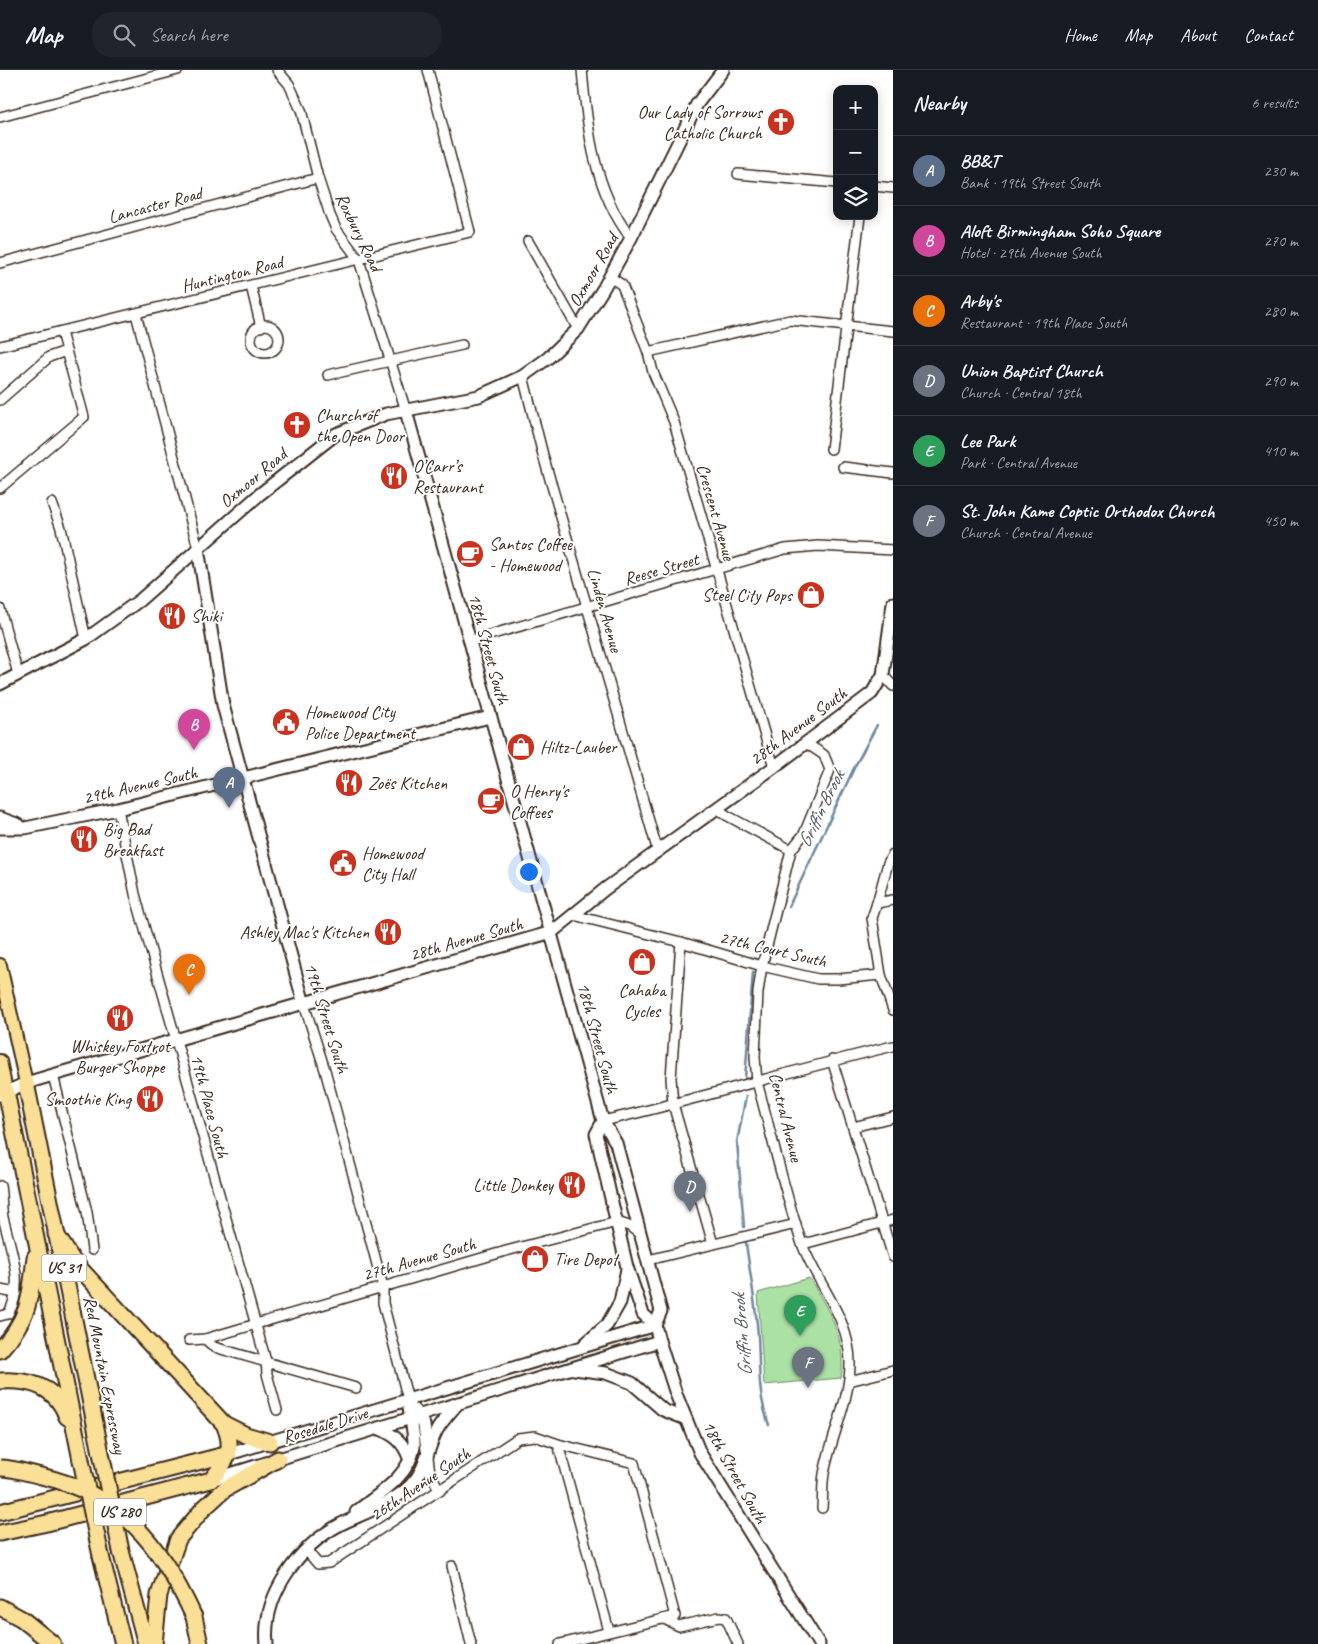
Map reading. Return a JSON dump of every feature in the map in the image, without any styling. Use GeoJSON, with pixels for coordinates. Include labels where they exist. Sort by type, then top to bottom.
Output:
{"type":"FeatureCollection","features":[{"type":"Feature","properties":{"kind":"highway","name":"Red Mountain Expressway"},"geometry":{"type":"LineString","coordinates":[[26,1083],[101,1453],[122,1551],[146,1644]]}},
{"type":"Feature","properties":{"kind":"highway","name":"US 31"},"geometry":{"type":"LineString","coordinates":[[3,1093],[101,1556],[123,1644]]}},
{"type":"Feature","properties":{"kind":"highway"},"geometry":{"type":"LineString","coordinates":[[56,1234],[73,1261],[224,1424],[230,1438],[229,1454],[211,1480]]}},
{"type":"Feature","properties":{"kind":"highway"},"geometry":{"type":"LineString","coordinates":[[0,1350],[18,1330],[29,1304],[36,1245]]}},
{"type":"Feature","properties":{"kind":"highway"},"geometry":{"type":"LineString","coordinates":[[0,1381],[20,1380],[42,1387],[56,1397],[64,1408],[80,1454]]}},
{"type":"Feature","properties":{"kind":"highway"},"geometry":{"type":"LineString","coordinates":[[224,1424],[246,1435],[270,1442]]}},
{"type":"Feature","properties":{"kind":"highway","name":"Rosedale Drive"},"geometry":{"type":"LineString","coordinates":[[0,1512],[22,1508],[229,1454]]}},
{"type":"Feature","properties":{"kind":"highway"},"geometry":{"type":"LineString","coordinates":[[154,1644],[158,1595],[178,1539],[202,1509],[225,1489],[278,1459]]}},
{"type":"Feature","properties":{"kind":"highway","name":"US 280"},"geometry":{"type":"LineString","coordinates":[[0,1468],[55,1479],[101,1497],[129,1520],[152,1542],[171,1571],[194,1617],[200,1644]]}},
{"type":"Feature","properties":{"kind":"highway","name":"Rosedale Drive"},"geometry":{"type":"LineString","coordinates":[[0,1533],[47,1524],[211,1480]]}},
{"type":"Feature","properties":{"kind":"highway"},"geometry":{"type":"LineString","coordinates":[[0,1504],[22,1508]]}},
{"type":"Feature","properties":{"kind":"highway"},"geometry":{"type":"LineString","coordinates":[[0,1607],[22,1619],[53,1644]]}},
{"type":"Feature","properties":{"kind":"main road","name":"Oxmoor Road"},"geometry":{"type":"LineString","coordinates":[[0,684],[86,639],[140,600],[313,450],[336,434],[386,414],[479,396],[523,376],[548,358],[578,329],[632,238],[693,112],[723,70]]}},
{"type":"Feature","properties":{"kind":"main road","name":"18th Street South"},"geometry":{"type":"LineString","coordinates":[[406,411],[603,1120],[616,1143],[648,1260],[661,1310],[655,1325],[659,1341],[700,1453],[819,1644]]}},
{"type":"Feature","properties":{"kind":"main road","name":"19th Street South"},"geometry":{"type":"LineString","coordinates":[[198,548],[223,705],[304,1004]]}},
{"type":"Feature","properties":{"kind":"main road"},"geometry":{"type":"LineString","coordinates":[[883,675],[892,610]]}},
{"type":"Feature","properties":{"kind":"main road","name":"28th Avenue South"},"geometry":{"type":"LineString","coordinates":[[3,1093],[26,1083],[53,1075],[552,932],[573,914],[872,693],[883,675]]}},
{"type":"Feature","properties":{"kind":"main road","name":"29th Avenue South"},"geometry":{"type":"LineString","coordinates":[[0,828],[25,828],[118,809],[490,717]]}},
{"type":"Feature","properties":{"kind":"main road"},"geometry":{"type":"LineString","coordinates":[[0,818],[25,828]]}},
{"type":"Feature","properties":{"kind":"main road","name":"US 31"},"geometry":{"type":"LineString","coordinates":[[0,965],[26,1083]]}},
{"type":"Feature","properties":{"kind":"main road","name":"US 31"},"geometry":{"type":"LineString","coordinates":[[0,1061],[3,1093]]}},
{"type":"Feature","properties":{"kind":"main road"},"geometry":{"type":"LineString","coordinates":[[603,1120],[596,1134],[627,1267],[643,1314],[655,1325]]}},
{"type":"Feature","properties":{"kind":"main road"},"geometry":{"type":"LineString","coordinates":[[580,1348],[607,1325],[620,1302],[627,1267]]}},
{"type":"Feature","properties":{"kind":"main road","name":"Rosedale Drive"},"geometry":{"type":"LineString","coordinates":[[229,1454],[655,1325]]}},
{"type":"Feature","properties":{"kind":"main road","name":"Rosedale Drive"},"geometry":{"type":"LineString","coordinates":[[211,1480],[659,1341]]}},
{"type":"Feature","properties":{"kind":"main road"},"geometry":{"type":"LineString","coordinates":[[570,1368],[606,1373],[632,1383],[663,1410],[686,1419]]}},
{"type":"Feature","properties":{"kind":"main road"},"geometry":{"type":"LineString","coordinates":[[408,1400],[413,1417],[414,1446],[409,1458]]}},
{"type":"Feature","properties":{"kind":"main road"},"geometry":{"type":"LineString","coordinates":[[339,1526],[400,1494],[416,1480],[437,1429],[458,1403]]}},
{"type":"Feature","properties":{"kind":"main road"},"geometry":{"type":"LineString","coordinates":[[413,1417],[424,1425],[427,1455]]}},
{"type":"Feature","properties":{"kind":"main road"},"geometry":{"type":"LineString","coordinates":[[267,1644],[268,1613],[284,1576],[306,1550],[401,1476],[409,1464],[405,1445],[395,1435],[378,1428]]}},
{"type":"Feature","properties":{"kind":"street"},"geometry":{"type":"LineString","coordinates":[[0,117],[178,70]]}},
{"type":"Feature","properties":{"kind":"street","name":"Roxbury Road"},"geometry":{"type":"LineString","coordinates":[[278,70],[290,84],[301,110],[318,178],[336,228],[359,260],[406,411]]}},
{"type":"Feature","properties":{"kind":"street","name":"Huntington Road"},"geometry":{"type":"LineString","coordinates":[[0,346],[470,232],[428,70]]}},
{"type":"Feature","properties":{"kind":"street"},"geometry":{"type":"LineString","coordinates":[[582,70],[586,114],[595,161],[618,221],[632,238]]}},
{"type":"Feature","properties":{"kind":"street"},"geometry":{"type":"LineString","coordinates":[[738,174],[833,183]]}},
{"type":"Feature","properties":{"kind":"street","name":"Lancaster Road"},"geometry":{"type":"LineString","coordinates":[[0,263],[318,178]]}},
{"type":"Feature","properties":{"kind":"street"},"geometry":{"type":"LineString","coordinates":[[878,186],[893,188]]}},
{"type":"Feature","properties":{"kind":"street"},"geometry":{"type":"LineString","coordinates":[[832,449],[860,220]]}},
{"type":"Feature","properties":{"kind":"street"},"geometry":{"type":"LineString","coordinates":[[528,240],[578,329]]}},
{"type":"Feature","properties":{"kind":"street","name":"Crescent Avenue"},"geometry":{"type":"LineString","coordinates":[[609,276],[622,285],[648,352],[653,372],[674,422],[774,767]]}},
{"type":"Feature","properties":{"kind":"street"},"geometry":{"type":"LineString","coordinates":[[250,286],[262,327]]}},
{"type":"Feature","properties":{"kind":"street"},"geometry":{"type":"LineString","coordinates":[[136,314],[198,548]]}},
{"type":"Feature","properties":{"kind":"street"},"geometry":{"type":"LineString","coordinates":[[648,352],[790,320],[893,331]]}},
{"type":"Feature","properties":{"kind":"street"},"geometry":{"type":"LineString","coordinates":[[0,488],[84,417],[61,332]]}},
{"type":"Feature","properties":{"kind":"street"},"geometry":{"type":"LineString","coordinates":[[328,375],[462,346]]}},
{"type":"Feature","properties":{"kind":"street"},"geometry":{"type":"LineString","coordinates":[[0,400],[49,357],[66,351]]}},
{"type":"Feature","properties":{"kind":"street","name":"Linden Avenue"},"geometry":{"type":"LineString","coordinates":[[523,376],[658,852]]}},
{"type":"Feature","properties":{"kind":"street"},"geometry":{"type":"LineString","coordinates":[[843,467],[893,473]]}},
{"type":"Feature","properties":{"kind":"street"},"geometry":{"type":"LineString","coordinates":[[52,503],[61,528],[86,639]]}},
{"type":"Feature","properties":{"kind":"street","name":"Reese Street"},"geometry":{"type":"LineString","coordinates":[[470,641],[797,547],[818,546],[893,550]]}},
{"type":"Feature","properties":{"kind":"street"},"geometry":{"type":"LineString","coordinates":[[0,609],[18,674]]}},
{"type":"Feature","properties":{"kind":"street"},"geometry":{"type":"LineString","coordinates":[[883,675],[893,686]]}},
{"type":"Feature","properties":{"kind":"street","name":"Central Avenue"},"geometry":{"type":"LineString","coordinates":[[806,743],[824,755],[830,770],[804,834],[791,850],[762,966],[758,992],[755,1057],[757,1082],[796,1224],[803,1244],[840,1317],[848,1343],[849,1381],[840,1422],[824,1474],[822,1508]]}},
{"type":"Feature","properties":{"kind":"street"},"geometry":{"type":"LineString","coordinates":[[717,808],[726,815],[791,850]]}},
{"type":"Feature","properties":{"kind":"street","name":"19th Place South"},"geometry":{"type":"LineString","coordinates":[[118,809],[135,894],[266,1361],[267,1374],[277,1410]]}},
{"type":"Feature","properties":{"kind":"street"},"geometry":{"type":"LineString","coordinates":[[893,854],[888,863],[872,918],[881,975],[893,1010]]}},
{"type":"Feature","properties":{"kind":"street"},"geometry":{"type":"LineString","coordinates":[[877,904],[893,900]]}},
{"type":"Feature","properties":{"kind":"street","name":"27th Court South"},"geometry":{"type":"LineString","coordinates":[[573,914],[681,942],[762,966],[818,979],[881,975]]}},
{"type":"Feature","properties":{"kind":"street"},"geometry":{"type":"LineString","coordinates":[[681,942],[671,1078],[673,1104],[713,1244]]}},
{"type":"Feature","properties":{"kind":"street","name":"19th Street South"},"geometry":{"type":"LineString","coordinates":[[304,1004],[325,1070],[384,1287],[383,1303],[408,1400]]}},
{"type":"Feature","properties":{"kind":"street"},"geometry":{"type":"LineString","coordinates":[[603,1120],[673,1104],[832,1060],[893,1046]]}},
{"type":"Feature","properties":{"kind":"street"},"geometry":{"type":"LineString","coordinates":[[832,1060],[893,1258]]}},
{"type":"Feature","properties":{"kind":"street"},"geometry":{"type":"LineString","coordinates":[[53,1075],[87,1212],[92,1250]]}},
{"type":"Feature","properties":{"kind":"street"},"geometry":{"type":"LineString","coordinates":[[853,1128],[893,1117]]}},
{"type":"Feature","properties":{"kind":"street"},"geometry":{"type":"LineString","coordinates":[[0,1192],[17,1283],[14,1304],[8,1314],[0,1316]]}},
{"type":"Feature","properties":{"kind":"street"},"geometry":{"type":"LineString","coordinates":[[803,1244],[893,1220]]}},
{"type":"Feature","properties":{"kind":"street"},"geometry":{"type":"LineString","coordinates":[[617,1222],[628,1226],[641,1235]]}},
{"type":"Feature","properties":{"kind":"street","name":"27th Avenue South"},"geometry":{"type":"LineString","coordinates":[[189,1340],[206,1339],[506,1251],[617,1222]]}},
{"type":"Feature","properties":{"kind":"street"},"geometry":{"type":"LineString","coordinates":[[648,1260],[796,1224]]}},
{"type":"Feature","properties":{"kind":"street"},"geometry":{"type":"LineString","coordinates":[[0,1290],[16,1293]]}},
{"type":"Feature","properties":{"kind":"street"},"geometry":{"type":"LineString","coordinates":[[206,1339],[214,1347],[356,1388]]}},
{"type":"Feature","properties":{"kind":"street"},"geometry":{"type":"LineString","coordinates":[[849,1381],[893,1370]]}},
{"type":"Feature","properties":{"kind":"street","name":"26th Avenue South"},"geometry":{"type":"LineString","coordinates":[[306,1550],[318,1564],[329,1563],[518,1438],[535,1436],[558,1444],[634,1463],[675,1616],[664,1619]]}},
{"type":"Feature","properties":{"kind":"street"},"geometry":{"type":"LineString","coordinates":[[558,1444],[609,1631]]}},
{"type":"Feature","properties":{"kind":"street"},"geometry":{"type":"LineString","coordinates":[[427,1455],[430,1474],[440,1491]]}},
{"type":"Feature","properties":{"kind":"street"},"geometry":{"type":"LineString","coordinates":[[452,1566],[471,1644]]}},
{"type":"Feature","properties":{"kind":"street"},"geometry":{"type":"LineString","coordinates":[[560,1644],[664,1619],[679,1626],[719,1617],[726,1618],[736,1640]]}},
{"type":"Feature","properties":{"kind":"green space"},"geometry":{"type":"Polygon","coordinates":[[[809,1278],[835,1326],[839,1338],[842,1364],[841,1378],[764,1385],[758,1293],[809,1278]]]}},
{"type":"Feature","properties":{"kind":"waterway","name":"Griffin Brook"},"geometry":{"type":"LineString","coordinates":[[789,906],[855,766],[877,725]]}},
{"type":"Feature","properties":{"kind":"waterway","name":"Griffin Brook"},"geometry":{"type":"LineString","coordinates":[[745,1079],[753,972]]}},
{"type":"Feature","properties":{"kind":"waterway","name":"Griffin Brook"},"geometry":{"type":"LineString","coordinates":[[744,1227],[737,1142],[746,1096]]}},
{"type":"Feature","properties":{"kind":"waterway","name":"Griffin Brook"},"geometry":{"type":"LineString","coordinates":[[746,1243],[757,1324],[762,1402],[769,1425]]}},
{"type":"Feature","properties":{"kind":"place","name":"Our Lady of Sorrows Catholic Church"},"geometry":{"type":"Point","coordinates":[781,122]}},
{"type":"Feature","properties":{"kind":"place","name":"Church of the Open Door"},"geometry":{"type":"Point","coordinates":[297,425]}},
{"type":"Feature","properties":{"kind":"place","name":"O’Carr’s Restaurant"},"geometry":{"type":"Point","coordinates":[394,476]}},
{"type":"Feature","properties":{"kind":"place","name":"Santos Coffee - Homewood"},"geometry":{"type":"Point","coordinates":[470,554]}},
{"type":"Feature","properties":{"kind":"place","name":"Steel City Pops"},"geometry":{"type":"Point","coordinates":[811,595]}},
{"type":"Feature","properties":{"kind":"place","name":"Shiki"},"geometry":{"type":"Point","coordinates":[172,616]}},
{"type":"Feature","properties":{"kind":"place","name":"Homewood City Police Department"},"geometry":{"type":"Point","coordinates":[286,722]}},
{"type":"Feature","properties":{"kind":"place","name":"Hiltz-Lauber"},"geometry":{"type":"Point","coordinates":[521,747]}},
{"type":"Feature","properties":{"kind":"place","name":"Aloft Birmingham Soho Square"},"geometry":{"type":"Point","coordinates":[194,750]}},
{"type":"Feature","properties":{"kind":"place","name":"Zoës Kitchen"},"geometry":{"type":"Point","coordinates":[349,783]}},
{"type":"Feature","properties":{"kind":"place","name":"O Henry's Coffees"},"geometry":{"type":"Point","coordinates":[491,801]}},
{"type":"Feature","properties":{"kind":"place","name":"BB&T"},"geometry":{"type":"Point","coordinates":[229,808]}},
{"type":"Feature","properties":{"kind":"place","name":"Big Bad Breakfast"},"geometry":{"type":"Point","coordinates":[84,839]}},
{"type":"Feature","properties":{"kind":"place","name":"Homewood City Hall"},"geometry":{"type":"Point","coordinates":[343,863]}},
{"type":"Feature","properties":{"kind":"place","name":"Ashley Mac's Kitchen"},"geometry":{"type":"Point","coordinates":[388,932]}},
{"type":"Feature","properties":{"kind":"place","name":"Cahaba Cycles"},"geometry":{"type":"Point","coordinates":[642,962]}},
{"type":"Feature","properties":{"kind":"place","name":"Arby's"},"geometry":{"type":"Point","coordinates":[189,995]}},
{"type":"Feature","properties":{"kind":"place","name":"Whiskey Foxtrot Burger Shoppe"},"geometry":{"type":"Point","coordinates":[120,1018]}},
{"type":"Feature","properties":{"kind":"place","name":"Smoothie King"},"geometry":{"type":"Point","coordinates":[150,1099]}},
{"type":"Feature","properties":{"kind":"place","name":"Little Donkey"},"geometry":{"type":"Point","coordinates":[572,1185]}},
{"type":"Feature","properties":{"kind":"place","name":"Union Baptist Church"},"geometry":{"type":"Point","coordinates":[690,1212]}},
{"type":"Feature","properties":{"kind":"place","name":"Tire Depot"},"geometry":{"type":"Point","coordinates":[535,1259]}},
{"type":"Feature","properties":{"kind":"place","name":"Lee Park"},"geometry":{"type":"Point","coordinates":[800,1336]}},
{"type":"Feature","properties":{"kind":"place","name":"St. John Kame Coptic Orthodox Church"},"geometry":{"type":"Point","coordinates":[808,1388]}}]}
